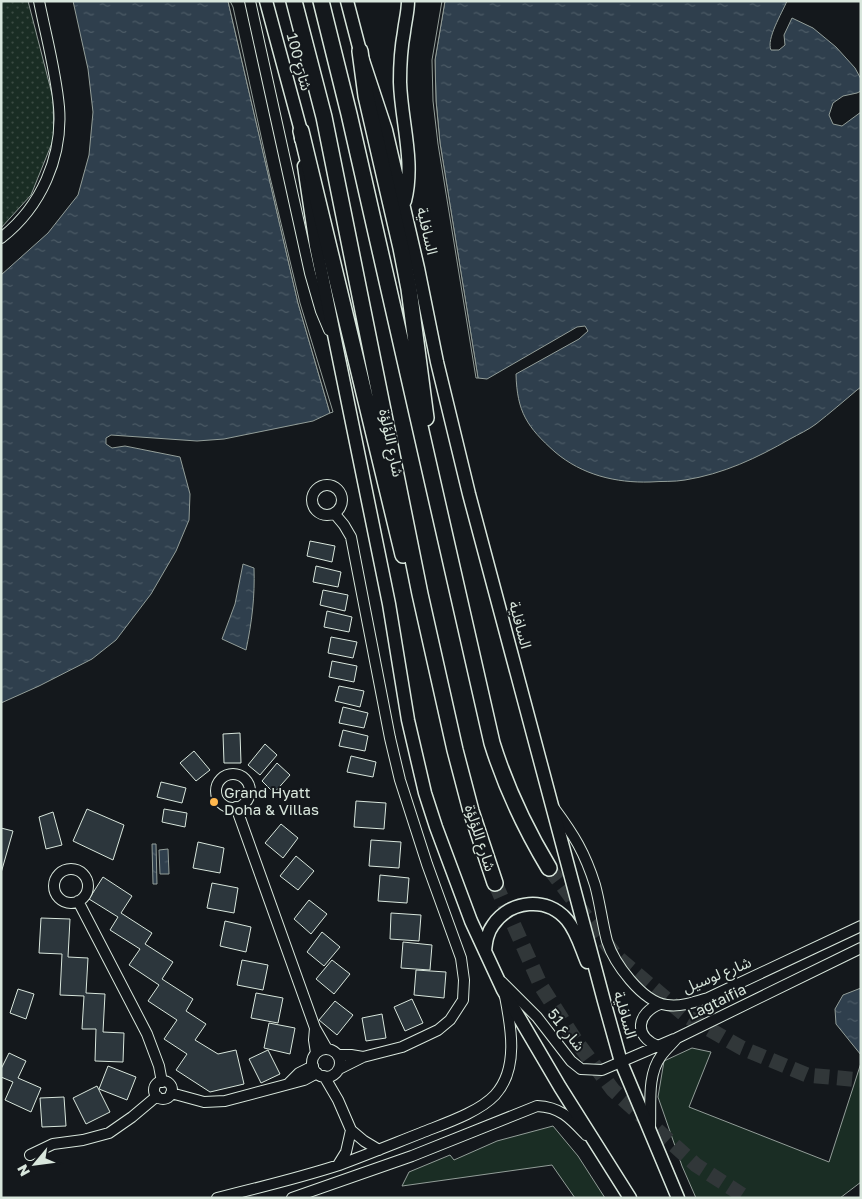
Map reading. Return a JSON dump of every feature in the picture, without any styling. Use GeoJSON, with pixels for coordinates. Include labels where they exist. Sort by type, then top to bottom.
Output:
{"type":"FeatureCollection","features":[{"type":"Feature","properties":{"kind":"main road","name":"شارع اللؤلؤة"},"geometry":{"type":"LineString","coordinates":[[294,1],[324,117],[420,594],[470,811],[495,883]]}},
{"type":"Feature","properties":{"kind":"main road","name":"شارع اللؤلؤة"},"geometry":{"type":"LineString","coordinates":[[321,1],[349,114],[492,743],[510,795],[534,844],[549,868]]}},
{"type":"Feature","properties":{"kind":"main road"},"geometry":{"type":"LineString","coordinates":[[360,51],[365,88],[409,289],[442,522]]}},
{"type":"Feature","properties":{"kind":"main road"},"geometry":{"type":"LineString","coordinates":[[300,131],[401,545],[408,570],[420,594]]}},
{"type":"Feature","properties":{"kind":"street"},"geometry":{"type":"LineString","coordinates":[[1,238],[17,225],[38,197],[52,167],[59,137],[59,106],[39,1]]}},
{"type":"Feature","properties":{"kind":"street"},"geometry":{"type":"LineString","coordinates":[[250,1],[310,273],[321,311],[337,347]]}},
{"type":"Feature","properties":{"kind":"street","name":"شارع 100"},"geometry":{"type":"LineString","coordinates":[[266,1],[300,131]]}},
{"type":"Feature","properties":{"kind":"street"},"geometry":{"type":"LineString","coordinates":[[347,1],[360,51]]}},
{"type":"Feature","properties":{"kind":"street"},"geometry":{"type":"LineString","coordinates":[[404,205],[409,170],[402,106],[401,73],[408,4]]}},
{"type":"Feature","properties":{"kind":"street","name":"السافلية"},"geometry":{"type":"LineString","coordinates":[[360,51],[386,130],[437,362],[469,494],[604,1001],[621,1062],[678,1198]]}},
{"type":"Feature","properties":{"kind":"street"},"geometry":{"type":"LineString","coordinates":[[300,131],[307,197],[389,604],[404,702],[425,793],[471,921],[501,985],[560,1087],[630,1198]]}},
{"type":"Feature","properties":{"kind":"street"},"geometry":{"type":"LineString","coordinates":[[171,1093],[204,1102],[225,1101],[289,1083],[299,1073],[337,1071],[363,1057],[402,1047],[438,1030],[450,1020],[463,1000],[464,980],[461,958],[400,780],[390,738],[351,537],[334,513]]}},
{"type":"Feature","properties":{"kind":"street"},"geometry":{"type":"LineString","coordinates":[[550,803],[574,834],[584,854],[595,886],[611,953],[631,981],[642,992],[660,1004],[646,1011],[641,1019],[641,1028],[644,1036],[658,1046]]}},
{"type":"Feature","properties":{"kind":"street"},"geometry":{"type":"LineString","coordinates":[[236,807],[315,1028],[327,1048],[338,1055],[340,1062],[337,1071],[338,1100]]}},
{"type":"Feature","properties":{"kind":"street"},"geometry":{"type":"LineString","coordinates":[[78,901],[147,1034],[159,1066],[162,1082]]}},
{"type":"Feature","properties":{"kind":"street"},"geometry":{"type":"LineString","coordinates":[[485,951],[486,938],[491,927],[509,909],[533,904],[546,906],[557,911],[574,930],[604,1001]]}},
{"type":"Feature","properties":{"kind":"street","name":"شارع لوسيل"},"geometry":{"type":"LineString","coordinates":[[660,1004],[687,1004],[708,998],[861,926]]}},
{"type":"Feature","properties":{"kind":"street","name":"Lagtaifia"},"geometry":{"type":"LineString","coordinates":[[649,1131],[654,1070],[660,1057],[677,1038],[861,948]]}},
{"type":"Feature","properties":{"kind":"street"},"geometry":{"type":"LineString","coordinates":[[217,1198],[305,1175],[379,1150],[443,1124],[480,1106],[495,1095],[507,1072],[512,1051],[511,1030],[501,985]]}},
{"type":"Feature","properties":{"kind":"street","name":"شارع 51"},"geometry":{"type":"LineString","coordinates":[[501,985],[537,1017],[571,1061],[581,1069],[602,1070],[677,1038]]}},
{"type":"Feature","properties":{"kind":"street"},"geometry":{"type":"LineString","coordinates":[[315,1028],[316,1053]]}},
{"type":"Feature","properties":{"kind":"street"},"geometry":{"type":"LineString","coordinates":[[327,1048],[316,1053],[312,1061],[338,1100],[351,1130],[364,1142],[379,1150]]}},
{"type":"Feature","properties":{"kind":"street"},"geometry":{"type":"LineString","coordinates":[[338,1055],[363,1057]]}},
{"type":"Feature","properties":{"kind":"street"},"geometry":{"type":"LineString","coordinates":[[162,1082],[168,1083],[172,1088],[171,1093],[164,1099],[157,1096],[154,1089],[157,1084],[162,1082]]}},
{"type":"Feature","properties":{"kind":"street"},"geometry":{"type":"LineString","coordinates":[[30,1155],[53,1144],[83,1140],[110,1132],[157,1096]]}},
{"type":"Feature","properties":{"kind":"street"},"geometry":{"type":"LineString","coordinates":[[292,1198],[412,1156],[537,1106],[558,1110],[572,1120],[606,1158]]}},
{"type":"Feature","properties":{"kind":"street"},"geometry":{"type":"LineString","coordinates":[[338,1165],[346,1152],[351,1130]]}},
{"type":"Feature","properties":{"kind":"green space"},"geometry":{"type":"Polygon","coordinates":[[[1,1],[28,1],[53,98],[54,138],[31,195],[1,228],[1,1]]]}},
{"type":"Feature","properties":{"kind":"green space"},"geometry":{"type":"Polygon","coordinates":[[[692,1048],[711,1052],[689,1107],[829,1162],[861,1063],[861,1182],[840,1198],[696,1198],[682,1166],[658,1097],[664,1061],[692,1048]]]}},
{"type":"Feature","properties":{"kind":"green space"},"geometry":{"type":"Polygon","coordinates":[[[553,1126],[578,1156],[605,1198],[575,1198],[552,1165],[402,1186],[409,1172],[450,1155],[454,1160],[497,1141],[553,1126]]]}},
{"type":"Feature","properties":{"kind":"water"},"geometry":{"type":"Polygon","coordinates":[[[73,1],[228,1],[298,303],[330,413],[313,421],[224,439],[197,441],[111,435],[106,438],[106,444],[112,448],[125,446],[180,457],[190,494],[189,520],[176,551],[151,594],[116,640],[92,659],[1,703],[1,275],[48,233],[78,195],[89,155],[93,112],[88,69],[73,1]]]}},
{"type":"Feature","properties":{"kind":"water"},"geometry":{"type":"Polygon","coordinates":[[[445,1],[787,1],[771,39],[771,50],[779,50],[785,45],[784,35],[792,18],[813,28],[836,47],[855,68],[861,79],[861,91],[843,96],[833,103],[829,115],[833,124],[842,126],[861,112],[861,387],[813,426],[778,446],[752,459],[713,474],[685,480],[637,482],[600,476],[576,467],[545,443],[525,418],[521,409],[516,374],[579,339],[588,331],[585,326],[577,327],[487,379],[478,378],[440,143],[436,100],[435,60],[445,1]]]}},
{"type":"Feature","properties":{"kind":"water"},"geometry":{"type":"Polygon","coordinates":[[[243,564],[254,568],[253,609],[246,650],[222,639],[235,604],[243,564]]]}},
{"type":"Feature","properties":{"kind":"water"},"geometry":{"type":"Polygon","coordinates":[[[152,844],[156,844],[157,884],[153,884],[152,844]]]}},
{"type":"Feature","properties":{"kind":"water"},"geometry":{"type":"Polygon","coordinates":[[[168,849],[169,874],[160,874],[159,850],[168,849]]]}},
{"type":"Feature","properties":{"kind":"water"},"geometry":{"type":"Polygon","coordinates":[[[861,988],[861,1055],[836,1024],[835,1009],[843,995],[861,988]]]}},
{"type":"Feature","properties":{"kind":"pier"},"geometry":{"type":"Polygon","coordinates":[[[228,1],[230,1],[233,7],[269,173],[300,303],[333,412],[330,413],[298,303],[228,1]]]}},
{"type":"Feature","properties":{"kind":"pier"},"geometry":{"type":"Polygon","coordinates":[[[442,1],[445,1],[435,60],[440,143],[478,378],[476,378],[438,144],[433,101],[432,60],[442,1]]]}},
{"type":"Feature","properties":{"kind":"building"},"geometry":{"type":"Polygon","coordinates":[[[310,541],[335,546],[332,562],[307,556],[310,541]]]}},
{"type":"Feature","properties":{"kind":"building"},"geometry":{"type":"Polygon","coordinates":[[[316,566],[341,572],[338,587],[313,582],[316,566]]]}},
{"type":"Feature","properties":{"kind":"building"},"geometry":{"type":"Polygon","coordinates":[[[323,590],[348,595],[345,611],[320,605],[323,590]]]}},
{"type":"Feature","properties":{"kind":"building"},"geometry":{"type":"Polygon","coordinates":[[[327,611],[352,617],[349,632],[324,627],[327,611]]]}},
{"type":"Feature","properties":{"kind":"building"},"geometry":{"type":"Polygon","coordinates":[[[331,637],[357,642],[353,658],[328,653],[331,637]]]}},
{"type":"Feature","properties":{"kind":"building"},"geometry":{"type":"Polygon","coordinates":[[[332,661],[357,666],[354,682],[329,677],[332,661]]]}},
{"type":"Feature","properties":{"kind":"building"},"geometry":{"type":"Polygon","coordinates":[[[339,686],[364,691],[360,707],[335,701],[339,686]]]}},
{"type":"Feature","properties":{"kind":"building"},"geometry":{"type":"Polygon","coordinates":[[[343,707],[368,713],[364,728],[339,723],[343,707]]]}},
{"type":"Feature","properties":{"kind":"building"},"geometry":{"type":"Polygon","coordinates":[[[343,730],[368,736],[365,751],[339,746],[343,730]]]}},
{"type":"Feature","properties":{"kind":"building"},"geometry":{"type":"Polygon","coordinates":[[[240,733],[241,763],[224,763],[223,734],[240,733]]]}},
{"type":"Feature","properties":{"kind":"building"},"geometry":{"type":"Polygon","coordinates":[[[265,744],[277,755],[260,775],[248,765],[265,744]]]}},
{"type":"Feature","properties":{"kind":"building"},"geometry":{"type":"Polygon","coordinates":[[[194,751],[210,770],[196,781],[180,763],[194,751]]]}},
{"type":"Feature","properties":{"kind":"building"},"geometry":{"type":"Polygon","coordinates":[[[351,756],[376,762],[373,777],[347,772],[351,756]]]}},
{"type":"Feature","properties":{"kind":"building"},"geometry":{"type":"Polygon","coordinates":[[[277,763],[290,775],[274,793],[262,781],[277,763]]]}},
{"type":"Feature","properties":{"kind":"building"},"geometry":{"type":"Polygon","coordinates":[[[161,782],[186,788],[182,803],[157,797],[161,782]]]}},
{"type":"Feature","properties":{"kind":"building"},"geometry":{"type":"Polygon","coordinates":[[[356,801],[386,803],[384,829],[354,827],[356,801]]]}},
{"type":"Feature","properties":{"kind":"building"},"geometry":{"type":"Polygon","coordinates":[[[87,809],[124,825],[113,860],[73,841],[87,809]]]}},
{"type":"Feature","properties":{"kind":"building"},"geometry":{"type":"Polygon","coordinates":[[[164,809],[187,813],[185,827],[162,822],[164,809]]]}},
{"type":"Feature","properties":{"kind":"building"},"geometry":{"type":"Polygon","coordinates":[[[53,812],[62,845],[46,849],[39,817],[53,812]]]}},
{"type":"Feature","properties":{"kind":"building"},"geometry":{"type":"Polygon","coordinates":[[[281,824],[298,838],[283,858],[265,843],[281,824]]]}},
{"type":"Feature","properties":{"kind":"building"},"geometry":{"type":"Polygon","coordinates":[[[1,828],[13,831],[1,873],[1,828]]]}},
{"type":"Feature","properties":{"kind":"building"},"geometry":{"type":"Polygon","coordinates":[[[371,840],[401,842],[399,868],[369,866],[371,840]]]}},
{"type":"Feature","properties":{"kind":"building"},"geometry":{"type":"Polygon","coordinates":[[[198,842],[224,848],[220,873],[193,868],[198,842]]]}},
{"type":"Feature","properties":{"kind":"building"},"geometry":{"type":"Polygon","coordinates":[[[296,856],[314,871],[298,890],[280,876],[296,856]]]}},
{"type":"Feature","properties":{"kind":"building"},"geometry":{"type":"Polygon","coordinates":[[[380,875],[409,878],[407,903],[378,901],[380,875]]]}},
{"type":"Feature","properties":{"kind":"building"},"geometry":{"type":"Polygon","coordinates":[[[103,877],[132,896],[121,913],[152,933],[145,944],[173,962],[162,979],[193,999],[186,1011],[206,1024],[195,1040],[218,1054],[236,1050],[244,1084],[210,1092],[176,1070],[187,1054],[164,1039],[177,1020],[148,1001],[159,985],[129,965],[140,949],[110,930],[118,917],[89,899],[103,877]]]}},
{"type":"Feature","properties":{"kind":"building"},"geometry":{"type":"Polygon","coordinates":[[[212,883],[238,888],[234,913],[207,908],[212,883]]]}},
{"type":"Feature","properties":{"kind":"building"},"geometry":{"type":"Polygon","coordinates":[[[309,900],[327,914],[311,934],[294,919],[309,900]]]}},
{"type":"Feature","properties":{"kind":"building"},"geometry":{"type":"Polygon","coordinates":[[[391,913],[421,915],[419,941],[390,939],[391,913]]]}},
{"type":"Feature","properties":{"kind":"building"},"geometry":{"type":"Polygon","coordinates":[[[41,918],[70,919],[68,957],[88,958],[86,993],[105,994],[103,1032],[124,1033],[123,1062],[95,1061],[96,1029],[82,1029],[84,996],[60,995],[62,954],[39,953],[41,918]]]}},
{"type":"Feature","properties":{"kind":"building"},"geometry":{"type":"Polygon","coordinates":[[[225,921],[251,927],[246,952],[220,946],[225,921]]]}},
{"type":"Feature","properties":{"kind":"building"},"geometry":{"type":"Polygon","coordinates":[[[322,932],[340,947],[324,966],[307,952],[322,932]]]}},
{"type":"Feature","properties":{"kind":"building"},"geometry":{"type":"Polygon","coordinates":[[[403,942],[432,945],[430,970],[401,968],[403,942]]]}},
{"type":"Feature","properties":{"kind":"building"},"geometry":{"type":"Polygon","coordinates":[[[242,960],[268,965],[263,990],[237,985],[242,960]]]}},
{"type":"Feature","properties":{"kind":"building"},"geometry":{"type":"Polygon","coordinates":[[[332,960],[350,974],[334,994],[316,979],[332,960]]]}},
{"type":"Feature","properties":{"kind":"building"},"geometry":{"type":"Polygon","coordinates":[[[416,970],[446,972],[444,998],[414,995],[416,970]]]}},
{"type":"Feature","properties":{"kind":"building"},"geometry":{"type":"Polygon","coordinates":[[[18,989],[34,994],[26,1019],[10,1013],[18,989]]]}},
{"type":"Feature","properties":{"kind":"building"},"geometry":{"type":"Polygon","coordinates":[[[256,993],[283,998],[278,1023],[251,1018],[256,993]]]}},
{"type":"Feature","properties":{"kind":"building"},"geometry":{"type":"Polygon","coordinates":[[[412,999],[423,1023],[405,1031],[394,1007],[412,999]]]}},
{"type":"Feature","properties":{"kind":"building"},"geometry":{"type":"Polygon","coordinates":[[[335,1001],[353,1015],[337,1035],[319,1020],[335,1001]]]}},
{"type":"Feature","properties":{"kind":"building"},"geometry":{"type":"Polygon","coordinates":[[[382,1014],[386,1038],[366,1041],[362,1018],[382,1014]]]}},
{"type":"Feature","properties":{"kind":"building"},"geometry":{"type":"Polygon","coordinates":[[[269,1023],[295,1028],[290,1054],[264,1048],[269,1023]]]}},
{"type":"Feature","properties":{"kind":"building"},"geometry":{"type":"Polygon","coordinates":[[[268,1050],[280,1074],[261,1083],[249,1059],[268,1050]]]}},
{"type":"Feature","properties":{"kind":"building"},"geometry":{"type":"Polygon","coordinates":[[[9,1053],[26,1061],[18,1078],[41,1088],[31,1112],[5,1100],[13,1082],[1,1077],[1,1069],[9,1053]]]}},
{"type":"Feature","properties":{"kind":"building"},"geometry":{"type":"Polygon","coordinates":[[[108,1066],[136,1077],[127,1100],[99,1089],[108,1066]]]}},
{"type":"Feature","properties":{"kind":"building"},"geometry":{"type":"Polygon","coordinates":[[[97,1086],[110,1112],[86,1124],[73,1098],[97,1086]]]}},
{"type":"Feature","properties":{"kind":"building"},"geometry":{"type":"Polygon","coordinates":[[[64,1097],[66,1126],[42,1127],[40,1098],[64,1097]]]}},
{"type":"Feature","properties":{"kind":"tunnel"},"geometry":{"type":"LineString","coordinates":[[549,868],[616,956],[686,1016],[742,1048],[807,1075],[861,1080]]}},
{"type":"Feature","properties":{"kind":"tunnel"},"geometry":{"type":"LineString","coordinates":[[495,883],[541,986],[576,1041],[613,1090],[696,1165],[747,1198]]}},
{"type":"Feature","properties":{"kind":"place","name":"Grand Hyatt Doha & Villas"},"geometry":{"type":"Point","coordinates":[214,802]}}]}
